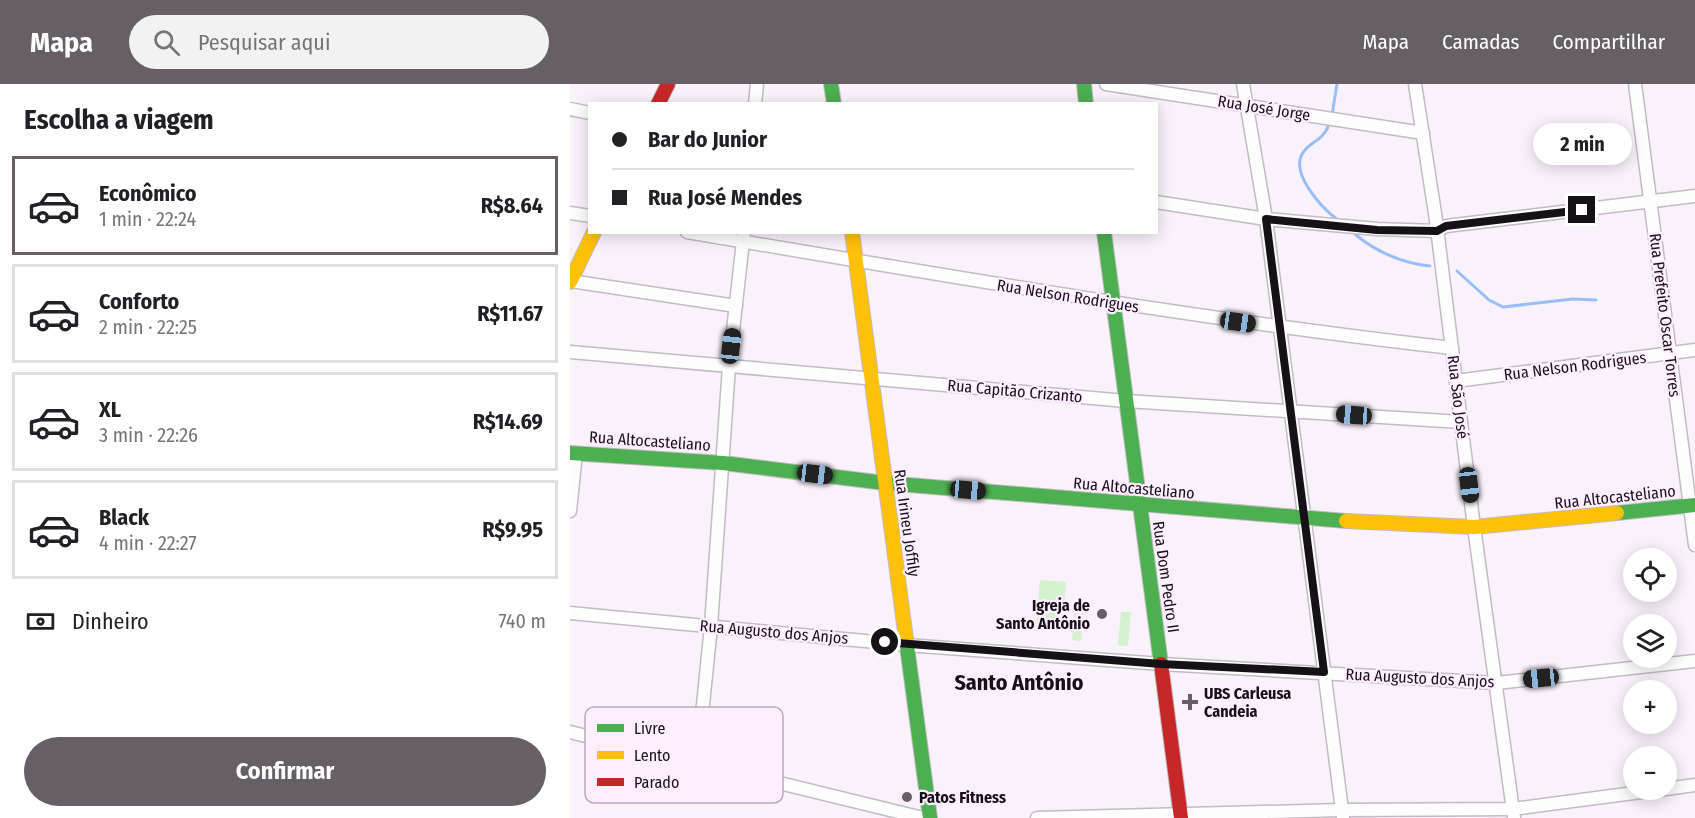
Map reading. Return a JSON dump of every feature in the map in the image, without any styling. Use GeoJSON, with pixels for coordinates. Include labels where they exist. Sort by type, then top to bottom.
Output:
{"type":"FeatureCollection","features":[{"type":"Feature","properties":{"kind":"street"},"geometry":{"type":"LineString","coordinates":[[659,102],[668,84]]}},
{"type":"Feature","properties":{"kind":"street"},"geometry":{"type":"LineString","coordinates":[[755,102],[757,84]]}},
{"type":"Feature","properties":{"kind":"street"},"geometry":{"type":"LineString","coordinates":[[831,84],[834,102]]}},
{"type":"Feature","properties":{"kind":"street"},"geometry":{"type":"LineString","coordinates":[[1084,84],[1086,102]]}},
{"type":"Feature","properties":{"kind":"street","name":"Rua José Jorge"},"geometry":{"type":"LineString","coordinates":[[1106,84],[1423,133]]}},
{"type":"Feature","properties":{"kind":"street"},"geometry":{"type":"LineString","coordinates":[[1243,84],[1266,219],[1343,814]]}},
{"type":"Feature","properties":{"kind":"street","name":"Rua São José"},"geometry":{"type":"LineString","coordinates":[[1415,84],[1437,231],[1474,527],[1514,814]]}},
{"type":"Feature","properties":{"kind":"street","name":"Rua Prefeito Oscar Torres"},"geometry":{"type":"LineString","coordinates":[[1635,84],[1692,506],[1695,545]]}},
{"type":"Feature","properties":{"kind":"street"},"geometry":{"type":"LineString","coordinates":[[570,110],[588,113]]}},
{"type":"Feature","properties":{"kind":"street"},"geometry":{"type":"LineString","coordinates":[[1158,202],[1266,219],[1377,230],[1437,231],[1446,226],[1695,195]]}},
{"type":"Feature","properties":{"kind":"street"},"geometry":{"type":"LineString","coordinates":[[570,213],[588,216]]}},
{"type":"Feature","properties":{"kind":"street"},"geometry":{"type":"LineString","coordinates":[[593,234],[570,281],[736,306]]}},
{"type":"Feature","properties":{"kind":"street","name":"Rua Nelson Rodrigues"},"geometry":{"type":"LineString","coordinates":[[709,234],[743,237],[856,261],[1113,304],[1280,328],[1452,348]]}},
{"type":"Feature","properties":{"kind":"street","name":"Rua Irineu Joffily"},"geometry":{"type":"LineString","coordinates":[[852,234],[930,818]]}},
{"type":"Feature","properties":{"kind":"street","name":"Rua Dom Pedro II"},"geometry":{"type":"LineString","coordinates":[[1104,234],[1181,817]]}},
{"type":"Feature","properties":{"kind":"street"},"geometry":{"type":"LineString","coordinates":[[703,707],[711,626],[729,366],[743,237]]}},
{"type":"Feature","properties":{"kind":"street","name":"Rua Nelson Rodrigues"},"geometry":{"type":"LineString","coordinates":[[1456,381],[1695,350]]}},
{"type":"Feature","properties":{"kind":"street","name":"Rua Capitão Crizanto"},"geometry":{"type":"LineString","coordinates":[[570,352],[1126,401],[1461,422]]}},
{"type":"Feature","properties":{"kind":"street"},"geometry":{"type":"LineString","coordinates":[[570,511],[573,453]]}},
{"type":"Feature","properties":{"kind":"street","name":"Rua Altocasteliano"},"geometry":{"type":"LineString","coordinates":[[573,453],[723,463],[885,483],[1306,519],[1474,527],[1692,506]]}},
{"type":"Feature","properties":{"kind":"street","name":"Rua Augusto dos Anjos"},"geometry":{"type":"LineString","coordinates":[[570,613],[907,645],[1161,664],[1497,683],[1695,661]]}},
{"type":"Feature","properties":{"kind":"street"},"geometry":{"type":"LineString","coordinates":[[570,732],[585,736]]}},
{"type":"Feature","properties":{"kind":"street"},"geometry":{"type":"LineString","coordinates":[[783,784],[923,818]]}},
{"type":"Feature","properties":{"kind":"street"},"geometry":{"type":"LineString","coordinates":[[1677,787],[1695,785]]}},
{"type":"Feature","properties":{"kind":"street"},"geometry":{"type":"LineString","coordinates":[[1037,818],[1514,814],[1623,796]]}},
{"type":"Feature","properties":{"kind":"green space"},"geometry":{"type":"Polygon","coordinates":[[[1040,580],[1066,582],[1062,630],[1036,628],[1040,580]]]}},
{"type":"Feature","properties":{"kind":"green space"},"geometry":{"type":"Polygon","coordinates":[[[1075,607],[1084,608],[1081,641],[1072,640],[1075,607]]]}},
{"type":"Feature","properties":{"kind":"green space"},"geometry":{"type":"Polygon","coordinates":[[[1121,612],[1131,612],[1128,646],[1118,645],[1121,612]]]}},
{"type":"Feature","properties":{"kind":"waterway"},"geometry":{"type":"LineString","coordinates":[[1332,115],[1337,84]]}},
{"type":"Feature","properties":{"kind":"waterway"},"geometry":{"type":"LineString","coordinates":[[1328,127],[1323,135],[1305,150],[1300,159],[1300,168],[1303,179],[1316,199],[1339,221]]}},
{"type":"Feature","properties":{"kind":"waterway"},"geometry":{"type":"LineString","coordinates":[[1356,235],[1391,256],[1430,266]]}},
{"type":"Feature","properties":{"kind":"waterway"},"geometry":{"type":"LineString","coordinates":[[1457,271],[1489,300],[1503,307],[1573,299],[1596,300]]}},
{"type":"Feature","properties":{"kind":"traffic: fast"},"geometry":{"type":"LineString","coordinates":[[831,84],[834,102]]}},
{"type":"Feature","properties":{"kind":"traffic: fast"},"geometry":{"type":"LineString","coordinates":[[1084,84],[1086,102]]}},
{"type":"Feature","properties":{"kind":"traffic: fast"},"geometry":{"type":"LineString","coordinates":[[1104,234],[1161,664]]}},
{"type":"Feature","properties":{"kind":"traffic: fast"},"geometry":{"type":"LineString","coordinates":[[570,453],[723,463],[885,483],[1346,521]]}},
{"type":"Feature","properties":{"kind":"traffic: fast"},"geometry":{"type":"LineString","coordinates":[[1617,513],[1695,505]]}},
{"type":"Feature","properties":{"kind":"traffic: fast"},"geometry":{"type":"LineString","coordinates":[[906,639],[930,818]]}},
{"type":"Feature","properties":{"kind":"traffic: slow"},"geometry":{"type":"LineString","coordinates":[[570,282],[593,234]]}},
{"type":"Feature","properties":{"kind":"traffic: slow"},"geometry":{"type":"LineString","coordinates":[[852,234],[906,639]]}},
{"type":"Feature","properties":{"kind":"traffic: slow"},"geometry":{"type":"LineString","coordinates":[[1346,521],[1474,527],[1617,513]]}},
{"type":"Feature","properties":{"kind":"traffic: jam"},"geometry":{"type":"LineString","coordinates":[[659,102],[668,84]]}},
{"type":"Feature","properties":{"kind":"traffic: jam"},"geometry":{"type":"LineString","coordinates":[[1161,664],[1181,818]]}},
{"type":"Feature","properties":{"kind":"place","name":"Igreja de Santo Antônio"},"geometry":{"type":"Point","coordinates":[1102,614]}},
{"type":"Feature","properties":{"kind":"place","name":"UBS Carleusa Candeia"},"geometry":{"type":"Point","coordinates":[1190,702]}},
{"type":"Feature","properties":{"kind":"place","name":"Patos Fitness"},"geometry":{"type":"Point","coordinates":[907,797]}},
{"type":"Feature","properties":{"kind":"district","name":"Santo Antônio"},"geometry":{"type":"Point","coordinates":[1019,682]}},
{"type":"Feature","properties":{"kind":"route"},"geometry":{"type":"LineString","coordinates":[[885,642],[1161,664],[1324,672],[1266,219],[1377,230],[1437,231],[1446,226],[1582,210]]}}]}
